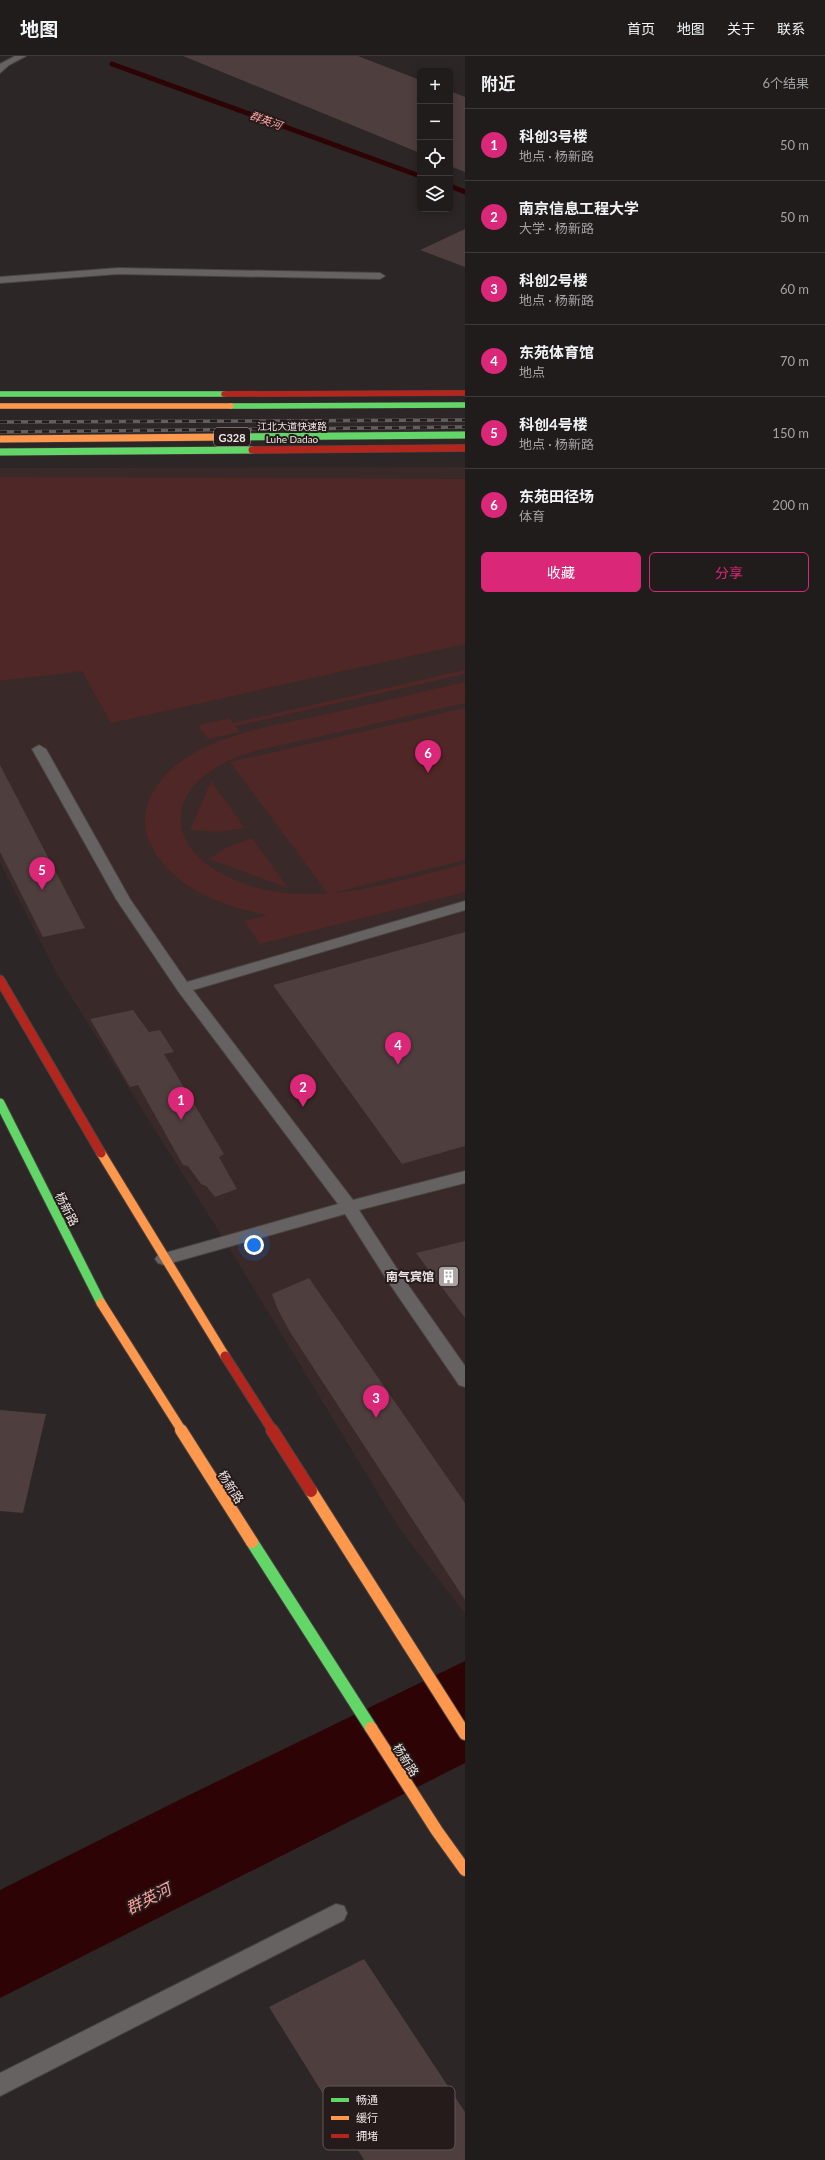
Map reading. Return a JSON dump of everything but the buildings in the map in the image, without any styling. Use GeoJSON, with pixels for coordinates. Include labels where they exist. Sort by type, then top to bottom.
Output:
{"type":"FeatureCollection","features":[{"type":"Feature","properties":{"kind":"main road"},"geometry":{"type":"LineString","coordinates":[[0,394],[465,393]]}},
{"type":"Feature","properties":{"kind":"main road","name":"江北大道快速路"},"geometry":{"type":"LineString","coordinates":[[0,406],[465,405]]}},
{"type":"Feature","properties":{"kind":"main road","name":"江北大道快速路"},"geometry":{"type":"LineString","coordinates":[[0,439],[465,435]]}},
{"type":"Feature","properties":{"kind":"main road","name":"Luhe Dadao"},"geometry":{"type":"LineString","coordinates":[[0,452],[465,448]]}},
{"type":"Feature","properties":{"kind":"main road"},"geometry":{"type":"LineString","coordinates":[[0,980],[164,1259],[465,1734]]}},
{"type":"Feature","properties":{"kind":"main road","name":"杨新路"},"geometry":{"type":"LineString","coordinates":[[0,1103],[104,1310],[436,1830],[465,1870]]}},
{"type":"Feature","properties":{"kind":"lane"},"geometry":{"type":"LineString","coordinates":[[0,70],[6,62],[22,56]]}},
{"type":"Feature","properties":{"kind":"lane"},"geometry":{"type":"LineString","coordinates":[[0,280],[118,271],[380,276]]}},
{"type":"Feature","properties":{"kind":"lane"},"geometry":{"type":"LineString","coordinates":[[39,749],[123,899],[183,988],[349,1208],[393,1276],[465,1380]]}},
{"type":"Feature","properties":{"kind":"lane"},"geometry":{"type":"LineString","coordinates":[[183,988],[465,905]]}},
{"type":"Feature","properties":{"kind":"lane"},"geometry":{"type":"LineString","coordinates":[[164,1259],[465,1177]]}},
{"type":"Feature","properties":{"kind":"lane"},"geometry":{"type":"LineString","coordinates":[[0,2085],[336,1913]]}},
{"type":"Feature","properties":{"kind":"shaded area"},"geometry":{"type":"Polygon","coordinates":[[[465,467],[465,1614],[399,1528],[223,1238],[58,976],[0,863],[0,468],[465,467]]]}},
{"type":"Feature","properties":{"kind":"shaded area"},"geometry":{"type":"Polygon","coordinates":[[[0,477],[465,479],[465,644],[111,723],[82,671],[0,681],[0,477]]]}},
{"type":"Feature","properties":{"kind":"shaded area"},"geometry":{"type":"Polygon","coordinates":[[[465,670],[465,674],[236,726],[240,732],[208,739],[198,725],[230,718],[233,723],[465,670]]]}},
{"type":"Feature","properties":{"kind":"shaded area"},"geometry":{"type":"Polygon","coordinates":[[[465,682],[465,703],[248,753],[223,763],[205,775],[192,788],[187,795],[181,811],[181,820],[182,829],[187,842],[191,849],[201,859],[219,872],[249,885],[279,892],[310,894],[341,892],[404,880],[465,864],[465,892],[260,944],[244,921],[267,915],[235,907],[202,894],[174,875],[162,863],[150,844],[145,825],[145,812],[149,800],[162,778],[181,761],[204,748],[230,737],[258,729],[465,682]]]}},
{"type":"Feature","properties":{"kind":"shaded area"},"geometry":{"type":"Polygon","coordinates":[[[465,708],[465,860],[328,894],[230,762],[465,708]]]}},
{"type":"Feature","properties":{"kind":"shaded area"},"geometry":{"type":"Polygon","coordinates":[[[211,781],[245,828],[217,832],[190,830],[211,781]]]}},
{"type":"Feature","properties":{"kind":"shaded area"},"geometry":{"type":"Polygon","coordinates":[[[252,838],[288,888],[209,859],[228,847],[252,838]]]}},
{"type":"Feature","properties":{"kind":"water"},"geometry":{"type":"Polygon","coordinates":[[[465,1661],[465,1763],[0,1998],[0,1890],[183,1798],[465,1661]]]}},
{"type":"Feature","properties":{"kind":"waterway","name":"群英河"},"geometry":{"type":"LineString","coordinates":[[112,64],[417,175]]}},
{"type":"Feature","properties":{"kind":"waterway","name":"群英河"},"geometry":{"type":"LineString","coordinates":[[453,187],[465,192]]}},
{"type":"Feature","properties":{"kind":"railway"},"geometry":{"type":"LineString","coordinates":[[0,422],[465,420]]}},
{"type":"Feature","properties":{"kind":"railway"},"geometry":{"type":"LineString","coordinates":[[0,432],[465,427]]}},
{"type":"Feature","properties":{"kind":"traffic: fast"},"geometry":{"type":"LineString","coordinates":[[0,394],[224,394]]}},
{"type":"Feature","properties":{"kind":"traffic: fast"},"geometry":{"type":"LineString","coordinates":[[231,406],[465,405]]}},
{"type":"Feature","properties":{"kind":"traffic: fast"},"geometry":{"type":"LineString","coordinates":[[230,437],[465,435]]}},
{"type":"Feature","properties":{"kind":"traffic: fast"},"geometry":{"type":"LineString","coordinates":[[0,452],[252,450]]}},
{"type":"Feature","properties":{"kind":"traffic: fast"},"geometry":{"type":"LineString","coordinates":[[0,1103],[101,1303]]}},
{"type":"Feature","properties":{"kind":"traffic: fast"},"geometry":{"type":"LineString","coordinates":[[252,1542],[371,1728]]}},
{"type":"Feature","properties":{"kind":"traffic: slow"},"geometry":{"type":"LineString","coordinates":[[0,406],[231,406]]}},
{"type":"Feature","properties":{"kind":"traffic: slow"},"geometry":{"type":"LineString","coordinates":[[0,439],[230,437]]}},
{"type":"Feature","properties":{"kind":"traffic: slow"},"geometry":{"type":"LineString","coordinates":[[101,1153],[164,1259],[225,1356]]}},
{"type":"Feature","properties":{"kind":"traffic: slow"},"geometry":{"type":"LineString","coordinates":[[101,1303],[252,1542]]}},
{"type":"Feature","properties":{"kind":"traffic: slow"},"geometry":{"type":"LineString","coordinates":[[311,1491],[465,1734]]}},
{"type":"Feature","properties":{"kind":"traffic: slow"},"geometry":{"type":"LineString","coordinates":[[371,1728],[437,1831],[465,1870]]}},
{"type":"Feature","properties":{"kind":"traffic: jam"},"geometry":{"type":"LineString","coordinates":[[224,394],[465,393]]}},
{"type":"Feature","properties":{"kind":"traffic: jam"},"geometry":{"type":"LineString","coordinates":[[252,450],[465,448]]}},
{"type":"Feature","properties":{"kind":"traffic: jam"},"geometry":{"type":"LineString","coordinates":[[0,980],[101,1153]]}},
{"type":"Feature","properties":{"kind":"traffic: jam"},"geometry":{"type":"LineString","coordinates":[[225,1356],[311,1491]]}},
{"type":"Feature","properties":{"kind":"place","name":"东苑田径场"},"geometry":{"type":"Point","coordinates":[428,773]}},
{"type":"Feature","properties":{"kind":"place","name":"科创4号楼"},"geometry":{"type":"Point","coordinates":[42,890]}},
{"type":"Feature","properties":{"kind":"place","name":"东苑体育馆"},"geometry":{"type":"Point","coordinates":[398,1065]}},
{"type":"Feature","properties":{"kind":"place","name":"南京信息工程大学"},"geometry":{"type":"Point","coordinates":[303,1107]}},
{"type":"Feature","properties":{"kind":"place","name":"科创3号楼"},"geometry":{"type":"Point","coordinates":[181,1120]}},
{"type":"Feature","properties":{"kind":"place","name":"南气宾馆"},"geometry":{"type":"Point","coordinates":[449,1276]}},
{"type":"Feature","properties":{"kind":"place","name":"科创2号楼"},"geometry":{"type":"Point","coordinates":[376,1418]}}]}
